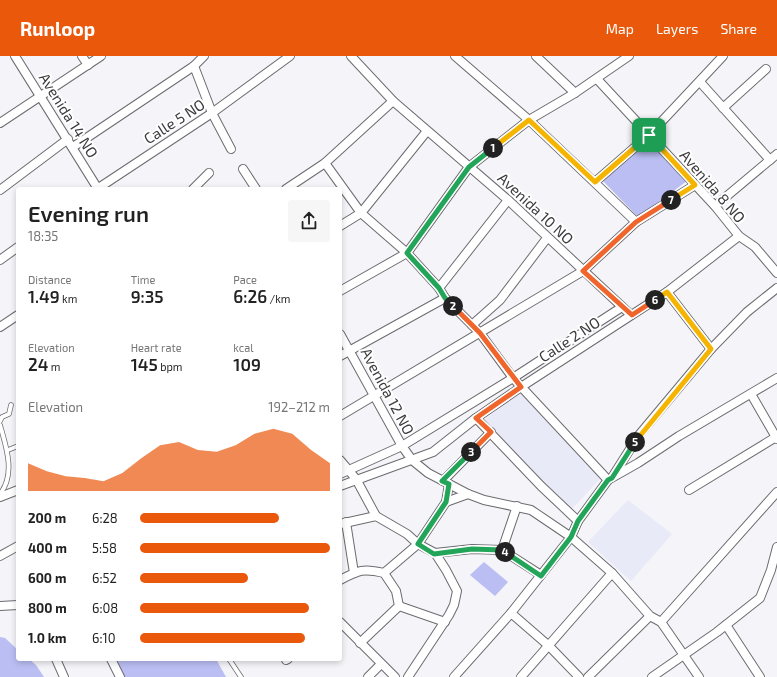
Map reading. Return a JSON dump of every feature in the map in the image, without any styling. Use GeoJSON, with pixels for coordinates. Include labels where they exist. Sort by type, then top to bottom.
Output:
{"type":"FeatureCollection","features":[{"type":"Feature","properties":{"kind":"street","name":"Avenida 14 NO"},"geometry":{"type":"LineString","coordinates":[[15,56],[97,187]]}},
{"type":"Feature","properties":{"kind":"street"},"geometry":{"type":"LineString","coordinates":[[82,56],[88,65]]}},
{"type":"Feature","properties":{"kind":"street"},"geometry":{"type":"LineString","coordinates":[[0,123],[42,97],[101,56]]}},
{"type":"Feature","properties":{"kind":"street"},"geometry":{"type":"LineString","coordinates":[[73,147],[194,66],[204,56]]}},
{"type":"Feature","properties":{"kind":"street","name":"Calle 5 NO"},"geometry":{"type":"LineString","coordinates":[[101,187],[212,113],[290,56]]}},
{"type":"Feature","properties":{"kind":"street","name":"Avenida 10 NO"},"geometry":{"type":"LineString","coordinates":[[351,56],[393,101],[508,200],[547,238],[632,315]]}},
{"type":"Feature","properties":{"kind":"street"},"geometry":{"type":"LineString","coordinates":[[455,56],[529,120],[636,222]]}},
{"type":"Feature","properties":{"kind":"street"},"geometry":{"type":"LineString","coordinates":[[536,56],[576,93]]}},
{"type":"Feature","properties":{"kind":"street"},"geometry":{"type":"LineString","coordinates":[[342,290],[407,253],[469,167],[529,120],[576,93],[629,56]]}},
{"type":"Feature","properties":{"kind":"street"},"geometry":{"type":"LineString","coordinates":[[595,182],[649,135],[723,56]]}},
{"type":"Feature","properties":{"kind":"street"},"geometry":{"type":"LineString","coordinates":[[194,66],[212,113],[231,149]]}},
{"type":"Feature","properties":{"kind":"street"},"geometry":{"type":"LineString","coordinates":[[723,108],[766,70]]}},
{"type":"Feature","properties":{"kind":"street","name":"Avenida 8 NO"},"geometry":{"type":"LineString","coordinates":[[597,79],[715,206],[739,236],[755,247],[777,273]]}},
{"type":"Feature","properties":{"kind":"street"},"geometry":{"type":"LineString","coordinates":[[700,82],[723,108],[774,157],[715,206]]}},
{"type":"Feature","properties":{"kind":"street"},"geometry":{"type":"LineString","coordinates":[[289,187],[325,163],[393,101]]}},
{"type":"Feature","properties":{"kind":"street"},"geometry":{"type":"LineString","coordinates":[[342,225],[361,213],[428,131]]}},
{"type":"Feature","properties":{"kind":"street"},"geometry":{"type":"LineString","coordinates":[[0,190],[68,139]]}},
{"type":"Feature","properties":{"kind":"street"},"geometry":{"type":"LineString","coordinates":[[325,163],[361,213],[407,253],[439,288],[445,298],[480,333],[512,378],[610,479]]}},
{"type":"Feature","properties":{"kind":"street"},"geometry":{"type":"LineString","coordinates":[[243,169],[255,187]]}},
{"type":"Feature","properties":{"kind":"street"},"geometry":{"type":"LineString","coordinates":[[196,187],[209,173]]}},
{"type":"Feature","properties":{"kind":"street"},"geometry":{"type":"LineString","coordinates":[[342,415],[583,271],[636,222],[695,185]]}},
{"type":"Feature","properties":{"kind":"street"},"geometry":{"type":"LineString","coordinates":[[439,288],[508,200]]}},
{"type":"Feature","properties":{"kind":"street","name":"Calle 2 NO"},"geometry":{"type":"LineString","coordinates":[[342,485],[433,452],[476,418],[521,387],[667,292],[739,236]]}},
{"type":"Feature","properties":{"kind":"street"},"geometry":{"type":"LineString","coordinates":[[472,325],[500,300],[547,238]]}},
{"type":"Feature","properties":{"kind":"street"},"geometry":{"type":"LineString","coordinates":[[0,260],[16,248]]}},
{"type":"Feature","properties":{"kind":"street"},"geometry":{"type":"LineString","coordinates":[[454,677],[511,613],[571,537],[578,521],[610,479],[639,434],[711,349],[747,312],[777,288]]}},
{"type":"Feature","properties":{"kind":"street"},"geometry":{"type":"LineString","coordinates":[[667,292],[711,349]]}},
{"type":"Feature","properties":{"kind":"street"},"geometry":{"type":"LineString","coordinates":[[342,355],[445,298]]}},
{"type":"Feature","properties":{"kind":"street"},"geometry":{"type":"LineString","coordinates":[[342,473],[402,446],[512,378],[622,307]]}},
{"type":"Feature","properties":{"kind":"street"},"geometry":{"type":"LineString","coordinates":[[0,327],[16,316]]}},
{"type":"Feature","properties":{"kind":"street","name":"Avenida 12 NO"},"geometry":{"type":"LineString","coordinates":[[342,337],[402,446],[412,460],[428,474],[468,494],[484,500],[531,510],[571,537],[612,573],[650,616],[661,622]]}},
{"type":"Feature","properties":{"kind":"street"},"geometry":{"type":"LineString","coordinates":[[610,479],[777,378]]}},
{"type":"Feature","properties":{"kind":"street"},"geometry":{"type":"LineString","coordinates":[[689,490],[777,438],[751,394]]}},
{"type":"Feature","properties":{"kind":"street"},"geometry":{"type":"LineString","coordinates":[[476,418],[541,486],[578,521]]}},
{"type":"Feature","properties":{"kind":"street"},"geometry":{"type":"LineString","coordinates":[[384,573],[418,544],[446,502],[446,483],[491,432]]}},
{"type":"Feature","properties":{"kind":"street"},"geometry":{"type":"LineString","coordinates":[[342,462],[356,480],[376,516],[407,534],[418,544],[434,554],[446,570],[457,591],[454,605],[445,622],[408,677]]}},
{"type":"Feature","properties":{"kind":"street"},"geometry":{"type":"LineString","coordinates":[[0,497],[16,491]]}},
{"type":"Feature","properties":{"kind":"street"},"geometry":{"type":"LineString","coordinates":[[700,677],[661,622],[777,492]]}},
{"type":"Feature","properties":{"kind":"street"},"geometry":{"type":"LineString","coordinates":[[446,502],[468,494]]}},
{"type":"Feature","properties":{"kind":"street"},"geometry":{"type":"LineString","coordinates":[[502,550],[517,506]]}},
{"type":"Feature","properties":{"kind":"street"},"geometry":{"type":"LineString","coordinates":[[354,572],[343,523],[376,516]]}},
{"type":"Feature","properties":{"kind":"street"},"geometry":{"type":"LineString","coordinates":[[0,556],[16,547]]}},
{"type":"Feature","properties":{"kind":"street"},"geometry":{"type":"LineString","coordinates":[[652,677],[685,655],[760,598],[772,570],[777,547]]}},
{"type":"Feature","properties":{"kind":"street"},"geometry":{"type":"LineString","coordinates":[[434,554],[472,549],[502,550],[541,576]]}},
{"type":"Feature","properties":{"kind":"street"},"geometry":{"type":"LineString","coordinates":[[342,579],[354,572],[368,569],[384,573],[396,591],[399,606]]}},
{"type":"Feature","properties":{"kind":"street"},"geometry":{"type":"LineString","coordinates":[[521,677],[612,573]]}},
{"type":"Feature","properties":{"kind":"street"},"geometry":{"type":"LineString","coordinates":[[0,606],[16,605]]}},
{"type":"Feature","properties":{"kind":"street"},"geometry":{"type":"LineString","coordinates":[[399,606],[445,622]]}},
{"type":"Feature","properties":{"kind":"street"},"geometry":{"type":"LineString","coordinates":[[360,643],[399,606]]}},
{"type":"Feature","properties":{"kind":"street"},"geometry":{"type":"LineString","coordinates":[[511,613],[549,646],[579,677]]}},
{"type":"Feature","properties":{"kind":"street"},"geometry":{"type":"LineString","coordinates":[[588,677],[650,616]]}},
{"type":"Feature","properties":{"kind":"street"},"geometry":{"type":"LineString","coordinates":[[342,624],[395,677]]}},
{"type":"Feature","properties":{"kind":"street"},"geometry":{"type":"LineString","coordinates":[[726,625],[760,677]]}},
{"type":"Feature","properties":{"kind":"street"},"geometry":{"type":"LineString","coordinates":[[57,661],[64,677]]}},
{"type":"Feature","properties":{"kind":"street"},"geometry":{"type":"LineString","coordinates":[[112,661],[120,677]]}},
{"type":"Feature","properties":{"kind":"street"},"geometry":{"type":"LineString","coordinates":[[368,677],[381,664]]}},
{"type":"Feature","properties":{"kind":"lane"},"geometry":{"type":"LineString","coordinates":[[0,421],[9,414],[11,405]]}},
{"type":"Feature","properties":{"kind":"lane"},"geometry":{"type":"LineString","coordinates":[[0,425],[8,450],[9,464],[7,481],[0,494]]}},
{"type":"Feature","properties":{"kind":"lane"},"geometry":{"type":"LineString","coordinates":[[8,450],[16,447]]}},
{"type":"Feature","properties":{"kind":"lane"},"geometry":{"type":"LineString","coordinates":[[230,661],[241,677]]}},
{"type":"Feature","properties":{"kind":"shaded area"},"geometry":{"type":"Polygon","coordinates":[[[648,141],[687,181],[638,217],[603,181],[648,141]]]}},
{"type":"Feature","properties":{"kind":"shaded area"},"geometry":{"type":"Polygon","coordinates":[[[520,393],[600,479],[570,511],[484,420],[520,393]]]}},
{"type":"Feature","properties":{"kind":"shaded area"},"geometry":{"type":"Polygon","coordinates":[[[628,500],[672,534],[631,581],[588,542],[628,500]]]}},
{"type":"Feature","properties":{"kind":"shaded area"},"geometry":{"type":"Polygon","coordinates":[[[484,562],[508,582],[495,596],[470,575],[484,562]]]}},
{"type":"Feature","properties":{"kind":"shaded area"},"geometry":{"type":"Polygon","coordinates":[[[0,637],[5,638],[16,648],[16,661],[31,661],[44,677],[0,677],[0,637]]]}},
{"type":"Feature","properties":{"kind":"shaded area"},"geometry":{"type":"Polygon","coordinates":[[[118,661],[217,661],[226,677],[124,677],[118,661]]]}},
{"type":"Feature","properties":{"kind":"route"},"geometry":{"type":"LineString","coordinates":[[529,120],[595,182],[649,135],[695,185],[636,222],[583,271],[632,315],[667,292],[711,349],[639,434],[612,478],[608,480],[578,521],[571,537],[541,576],[502,550],[472,549],[434,554],[418,544],[446,502],[449,484],[442,481],[491,432],[476,418],[521,387],[512,378],[480,333],[445,298],[439,288],[407,253],[469,167],[529,120]]}}]}
